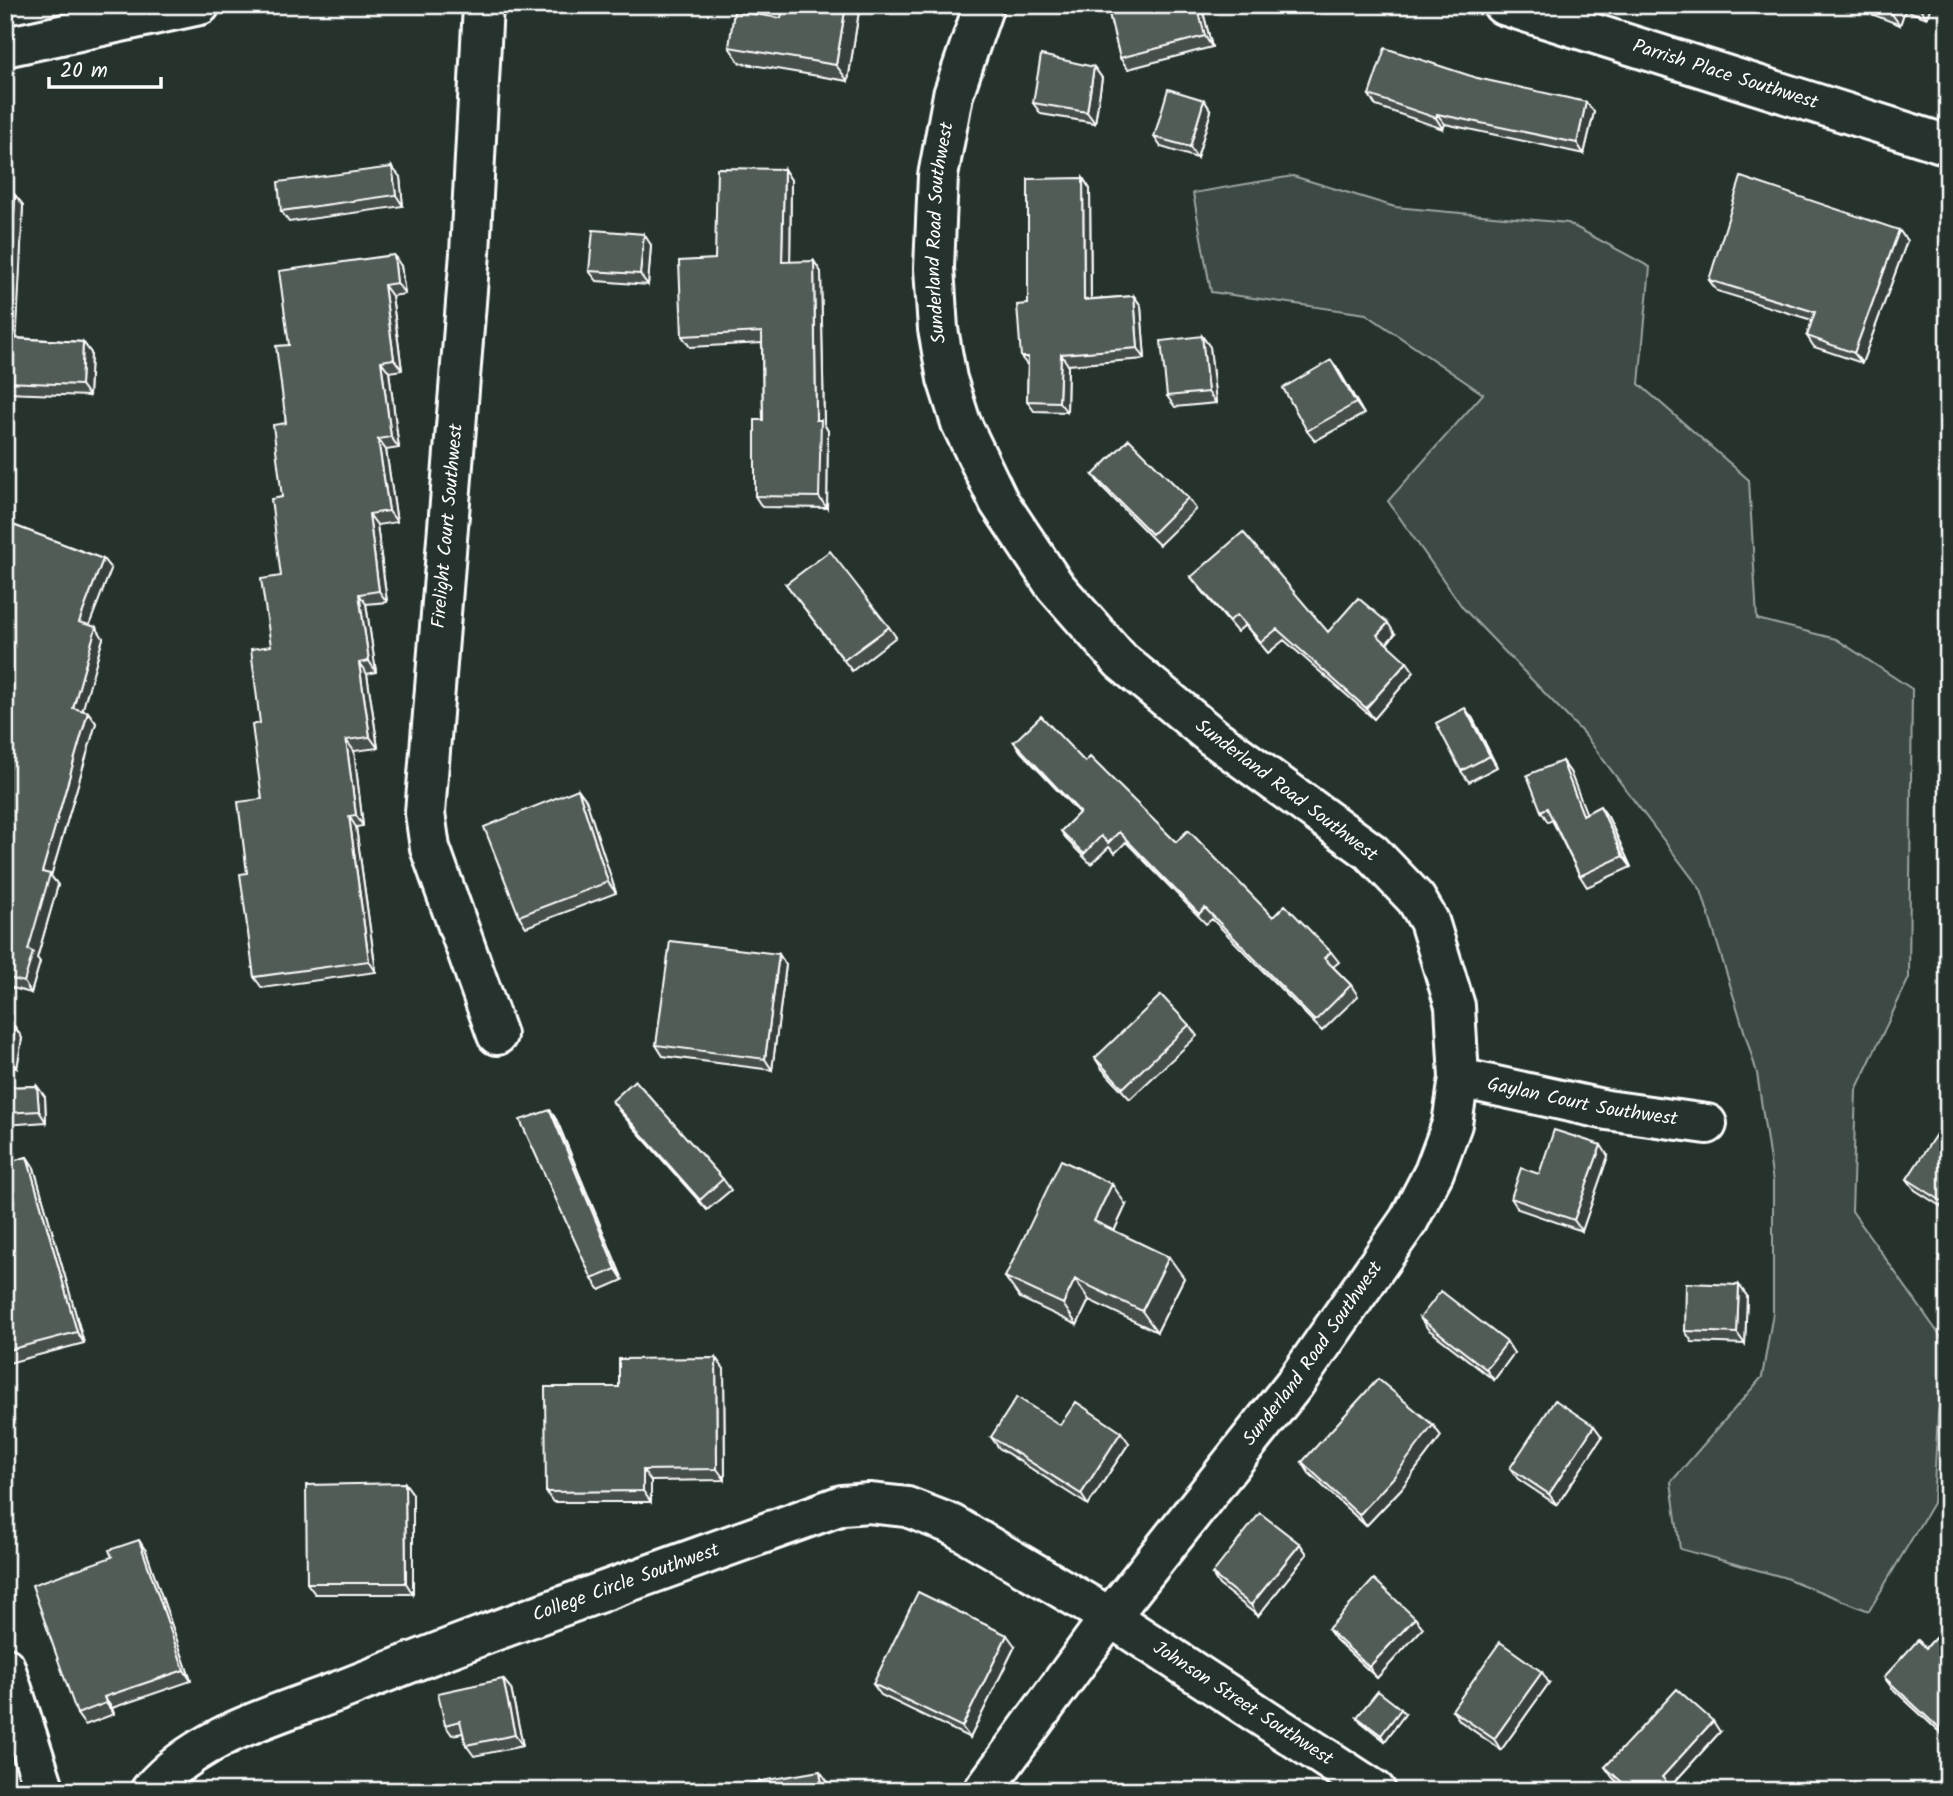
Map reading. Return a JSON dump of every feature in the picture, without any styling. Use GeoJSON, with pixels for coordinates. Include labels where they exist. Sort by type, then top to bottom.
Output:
{"type":"FeatureCollection","features":[{"type":"Feature","properties":{"kind":"main road"},"geometry":{"type":"LineString","coordinates":[[5,47],[200,5]]}},
{"type":"Feature","properties":{"kind":"main road","name":"Firelight Court Southwest"},"geometry":{"type":"LineString","coordinates":[[483,5],[471,253],[425,813],[430,848],[497,1035]]}},
{"type":"Feature","properties":{"kind":"main road","name":"Sunderland Road Southwest"},"geometry":{"type":"LineString","coordinates":[[982,1791],[1110,1617],[1295,1383],[1409,1220],[1434,1172],[1451,1124],[1459,1078],[1455,1006],[1429,921],[1416,899],[1371,852],[1213,737],[1121,661],[1055,586],[999,502],[961,424],[947,379],[938,329],[934,268],[938,176],[953,95],[984,5]]}},
{"type":"Feature","properties":{"kind":"main road","name":"Parrish Place Southwest"},"geometry":{"type":"LineString","coordinates":[[1503,5],[1948,145]]}},
{"type":"Feature","properties":{"kind":"main road","name":"Gaylan Court Southwest"},"geometry":{"type":"LineString","coordinates":[[1459,1078],[1607,1110],[1707,1124]]}},
{"type":"Feature","properties":{"kind":"main road","name":"College Circle Southwest"},"geometry":{"type":"LineString","coordinates":[[150,1791],[164,1773],[201,1746],[409,1663],[842,1505],[869,1503],[907,1507],[951,1524],[1110,1617]]}},
{"type":"Feature","properties":{"kind":"main road","name":"Johnson Street Southwest"},"geometry":{"type":"LineString","coordinates":[[1110,1617],[1376,1791]]}},
{"type":"Feature","properties":{"kind":"main road"},"geometry":{"type":"LineString","coordinates":[[5,1667],[45,1791]]}},
{"type":"Feature","properties":{"kind":"shaded area"},"geometry":{"type":"Polygon","coordinates":[[[1293,176],[1395,207],[1568,223],[1650,267],[1639,384],[1749,480],[1757,619],[1836,639],[1912,689],[1909,978],[1856,1090],[1852,1211],[1948,1347],[1948,1354],[1938,1414],[1933,1503],[1869,1611],[1783,1577],[1680,1549],[1671,1482],[1762,1377],[1773,1313],[1773,1182],[1757,1073],[1701,890],[1584,734],[1463,608],[1388,501],[1483,394],[1366,314],[1211,292],[1193,193],[1293,176]]]}},
{"type":"Feature","properties":{"kind":"building"},"geometry":{"type":"Polygon","coordinates":[[[784,5],[846,5],[836,65],[729,47],[734,11],[781,18],[784,5]]]}},
{"type":"Feature","properties":{"kind":"building"},"geometry":{"type":"Polygon","coordinates":[[[1107,5],[1163,5],[1164,9],[1197,5],[1205,36],[1120,58],[1107,5]]]}},
{"type":"Feature","properties":{"kind":"building"},"geometry":{"type":"Polygon","coordinates":[[[1869,5],[1895,5],[1892,14],[1869,5]]]}},
{"type":"Feature","properties":{"kind":"building"},"geometry":{"type":"Polygon","coordinates":[[[1385,48],[1477,78],[1586,102],[1577,143],[1437,114],[1436,118],[1369,95],[1385,48]]]}},
{"type":"Feature","properties":{"kind":"building"},"geometry":{"type":"Polygon","coordinates":[[[1041,55],[1094,67],[1087,112],[1033,103],[1041,55]]]}},
{"type":"Feature","properties":{"kind":"building"},"geometry":{"type":"Polygon","coordinates":[[[1168,89],[1204,100],[1190,147],[1154,137],[1168,89]]]}},
{"type":"Feature","properties":{"kind":"building"},"geometry":{"type":"Polygon","coordinates":[[[392,167],[396,195],[281,211],[278,182],[392,167]]]}},
{"type":"Feature","properties":{"kind":"building"},"geometry":{"type":"Polygon","coordinates":[[[717,168],[784,169],[782,262],[814,261],[816,420],[821,420],[819,497],[755,496],[755,420],[763,420],[762,332],[682,336],[679,261],[715,259],[717,168]]]}},
{"type":"Feature","properties":{"kind":"building"},"geometry":{"type":"Polygon","coordinates":[[[1741,177],[1899,230],[1854,353],[1807,336],[1815,312],[1709,280],[1741,177]]]}},
{"type":"Feature","properties":{"kind":"building"},"geometry":{"type":"Polygon","coordinates":[[[1083,178],[1084,300],[1134,296],[1138,348],[1061,354],[1059,402],[1027,401],[1028,357],[1021,357],[1017,305],[1028,304],[1028,179],[1083,178]]]}},
{"type":"Feature","properties":{"kind":"building"},"geometry":{"type":"Polygon","coordinates":[[[5,194],[15,195],[8,338],[83,342],[81,385],[5,382],[5,194]]]}},
{"type":"Feature","properties":{"kind":"building"},"geometry":{"type":"Polygon","coordinates":[[[593,230],[644,234],[640,274],[589,271],[593,230]]]}},
{"type":"Feature","properties":{"kind":"building"},"geometry":{"type":"Polygon","coordinates":[[[394,255],[397,283],[384,285],[394,359],[381,361],[391,437],[378,439],[389,511],[369,514],[379,591],[359,594],[369,661],[359,663],[370,737],[346,740],[356,815],[349,816],[369,961],[254,977],[240,874],[247,873],[238,802],[262,799],[252,725],[260,723],[251,649],[271,646],[261,579],[281,576],[271,499],[282,497],[273,425],[286,423],[276,346],[289,345],[279,271],[394,255]]]}},
{"type":"Feature","properties":{"kind":"building"},"geometry":{"type":"Polygon","coordinates":[[[1202,336],[1208,392],[1167,396],[1161,341],[1202,336]]]}},
{"type":"Feature","properties":{"kind":"building"},"geometry":{"type":"Polygon","coordinates":[[[1331,360],[1356,403],[1307,431],[1283,388],[1331,360]]]}},
{"type":"Feature","properties":{"kind":"building"},"geometry":{"type":"Polygon","coordinates":[[[1129,439],[1188,498],[1152,534],[1093,475],[1129,439]]]}},
{"type":"Feature","properties":{"kind":"building"},"geometry":{"type":"Polygon","coordinates":[[[5,522],[103,559],[79,622],[96,627],[73,708],[88,712],[42,872],[50,874],[28,950],[33,952],[24,982],[5,977],[5,522]]]}},
{"type":"Feature","properties":{"kind":"building"},"geometry":{"type":"Polygon","coordinates":[[[1243,532],[1328,632],[1358,598],[1388,623],[1377,635],[1407,662],[1366,708],[1277,629],[1261,642],[1237,615],[1229,621],[1191,577],[1243,532]]]}},
{"type":"Feature","properties":{"kind":"building"},"geometry":{"type":"Polygon","coordinates":[[[830,551],[889,627],[844,660],[786,584],[830,551]]]}},
{"type":"Feature","properties":{"kind":"building"},"geometry":{"type":"Polygon","coordinates":[[[1465,708],[1490,756],[1461,771],[1436,723],[1465,708]]]}},
{"type":"Feature","properties":{"kind":"building"},"geometry":{"type":"Polygon","coordinates":[[[1041,716],[1085,762],[1090,757],[1176,842],[1188,830],[1273,917],[1285,905],[1331,952],[1324,958],[1351,985],[1315,1021],[1205,908],[1199,914],[1119,832],[1108,843],[1101,836],[1084,854],[1061,831],[1080,812],[1014,742],[1041,716]]]}},
{"type":"Feature","properties":{"kind":"building"},"geometry":{"type":"Polygon","coordinates":[[[1562,761],[1583,815],[1600,806],[1623,856],[1580,876],[1547,808],[1541,811],[1527,775],[1562,761]]]}},
{"type":"Feature","properties":{"kind":"building"},"geometry":{"type":"Polygon","coordinates":[[[578,789],[608,882],[519,916],[484,827],[578,789]]]}},
{"type":"Feature","properties":{"kind":"building"},"geometry":{"type":"Polygon","coordinates":[[[670,941],[779,954],[765,1059],[656,1045],[670,941]]]}},
{"type":"Feature","properties":{"kind":"building"},"geometry":{"type":"Polygon","coordinates":[[[1161,995],[1189,1025],[1123,1088],[1095,1058],[1161,995]]]}},
{"type":"Feature","properties":{"kind":"building"},"geometry":{"type":"Polygon","coordinates":[[[5,1026],[15,1027],[9,1057],[5,1056],[5,1026]]]}},
{"type":"Feature","properties":{"kind":"building"},"geometry":{"type":"Polygon","coordinates":[[[635,1080],[723,1179],[700,1200],[612,1101],[635,1080]]]}},
{"type":"Feature","properties":{"kind":"building"},"geometry":{"type":"Polygon","coordinates":[[[37,1086],[39,1111],[5,1113],[5,1087],[37,1086]]]}},
{"type":"Feature","properties":{"kind":"building"},"geometry":{"type":"Polygon","coordinates":[[[550,1110],[616,1269],[592,1279],[520,1120],[550,1110]]]}},
{"type":"Feature","properties":{"kind":"building"},"geometry":{"type":"Polygon","coordinates":[[[1944,1122],[1948,1125],[1948,1205],[1907,1179],[1944,1122]]]}},
{"type":"Feature","properties":{"kind":"building"},"geometry":{"type":"Polygon","coordinates":[[[1554,1130],[1601,1145],[1574,1220],[1511,1198],[1521,1168],[1539,1174],[1554,1130]]]}},
{"type":"Feature","properties":{"kind":"building"},"geometry":{"type":"Polygon","coordinates":[[[27,1157],[77,1332],[5,1351],[5,1163],[27,1157]]]}},
{"type":"Feature","properties":{"kind":"building"},"geometry":{"type":"Polygon","coordinates":[[[1061,1160],[1112,1184],[1094,1221],[1169,1257],[1142,1311],[1075,1279],[1063,1304],[1005,1277],[1061,1160]]]}},
{"type":"Feature","properties":{"kind":"building"},"geometry":{"type":"Polygon","coordinates":[[[1686,1283],[1739,1285],[1737,1333],[1685,1331],[1686,1283]]]}},
{"type":"Feature","properties":{"kind":"building"},"geometry":{"type":"Polygon","coordinates":[[[1441,1291],[1507,1342],[1486,1369],[1420,1318],[1441,1291]]]}},
{"type":"Feature","properties":{"kind":"building"},"geometry":{"type":"Polygon","coordinates":[[[716,1358],[717,1469],[643,1470],[643,1491],[546,1492],[545,1387],[619,1387],[619,1359],[716,1358]]]}},
{"type":"Feature","properties":{"kind":"building"},"geometry":{"type":"Polygon","coordinates":[[[1378,1379],[1433,1425],[1393,1478],[1359,1515],[1302,1462],[1378,1379]]]}},
{"type":"Feature","properties":{"kind":"building"},"geometry":{"type":"Polygon","coordinates":[[[1017,1397],[1060,1425],[1076,1402],[1121,1432],[1081,1494],[991,1437],[1017,1397]]]}},
{"type":"Feature","properties":{"kind":"building"},"geometry":{"type":"Polygon","coordinates":[[[1555,1400],[1594,1426],[1549,1494],[1510,1468],[1555,1400]]]}},
{"type":"Feature","properties":{"kind":"building"},"geometry":{"type":"Polygon","coordinates":[[[405,1483],[406,1583],[307,1583],[306,1485],[405,1483]]]}},
{"type":"Feature","properties":{"kind":"building"},"geometry":{"type":"Polygon","coordinates":[[[1260,1513],[1300,1544],[1251,1605],[1212,1574],[1260,1513]]]}},
{"type":"Feature","properties":{"kind":"building"},"geometry":{"type":"Polygon","coordinates":[[[139,1540],[184,1670],[104,1697],[106,1703],[77,1714],[32,1585],[112,1557],[109,1550],[139,1540]]]}},
{"type":"Feature","properties":{"kind":"building"},"geometry":{"type":"Polygon","coordinates":[[[1374,1579],[1415,1618],[1369,1667],[1328,1629],[1374,1579]]]}},
{"type":"Feature","properties":{"kind":"building"},"geometry":{"type":"Polygon","coordinates":[[[918,1592],[1007,1635],[962,1727],[873,1684],[918,1592]]]}},
{"type":"Feature","properties":{"kind":"building"},"geometry":{"type":"Polygon","coordinates":[[[1948,1624],[1948,1724],[1942,1731],[1884,1677],[1918,1640],[1926,1648],[1948,1624]]]}},
{"type":"Feature","properties":{"kind":"building"},"geometry":{"type":"Polygon","coordinates":[[[1500,1642],[1542,1672],[1494,1739],[1452,1710],[1500,1642]]]}},
{"type":"Feature","properties":{"kind":"building"},"geometry":{"type":"Polygon","coordinates":[[[503,1679],[515,1735],[466,1745],[460,1721],[445,1725],[438,1693],[503,1679]]]}},
{"type":"Feature","properties":{"kind":"building"},"geometry":{"type":"Polygon","coordinates":[[[1677,1689],[1713,1721],[1662,1777],[1675,1791],[1632,1791],[1605,1767],[1677,1689]]]}},
{"type":"Feature","properties":{"kind":"building"},"geometry":{"type":"Polygon","coordinates":[[[1378,1691],[1401,1709],[1381,1735],[1357,1717],[1378,1691]]]}},
{"type":"Feature","properties":{"kind":"building"},"geometry":{"type":"Polygon","coordinates":[[[820,1771],[823,1791],[751,1791],[750,1783],[820,1771]]]}}]}
